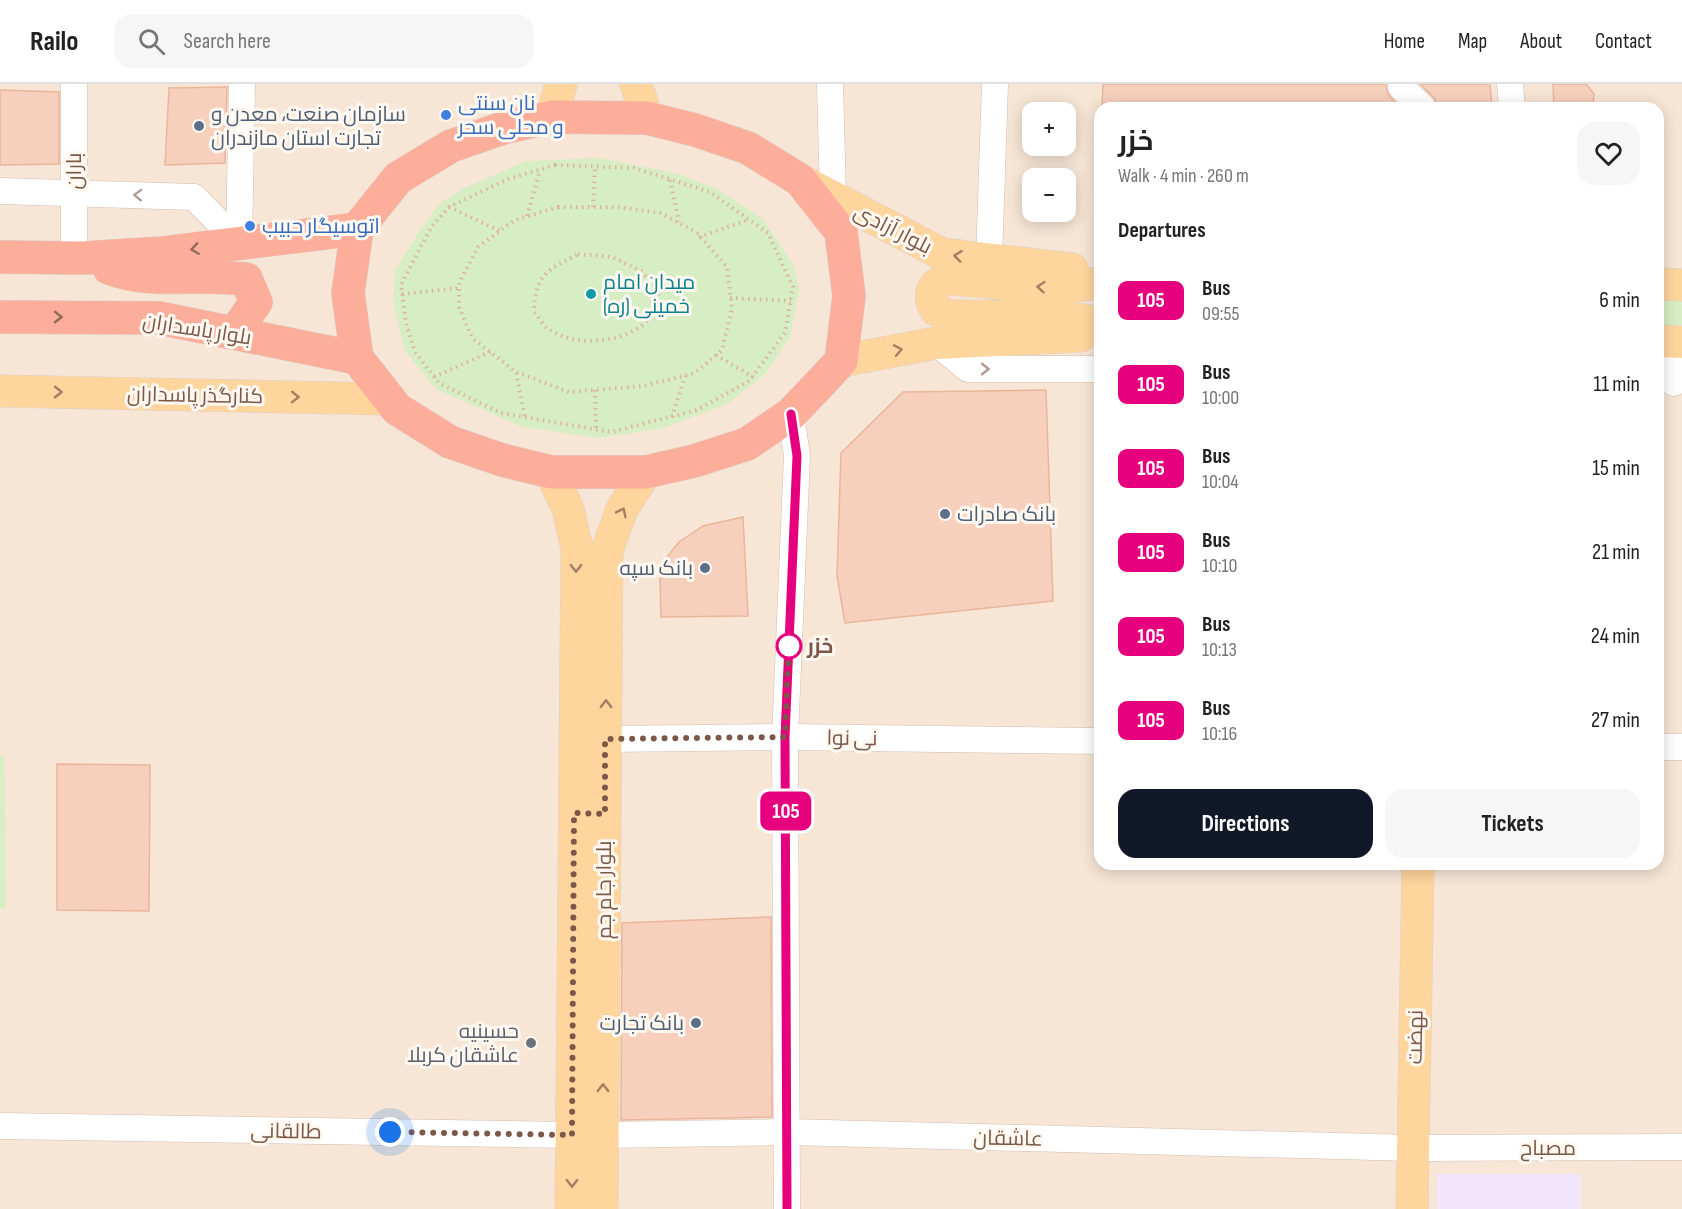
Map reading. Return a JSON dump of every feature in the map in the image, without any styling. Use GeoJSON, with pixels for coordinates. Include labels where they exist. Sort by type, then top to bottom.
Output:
{"type":"FeatureCollection","features":[{"type":"Feature","properties":{"kind":"highway"},"geometry":{"type":"LineString","coordinates":[[552,117],[647,118],[748,147],[800,180],[841,232],[849,296],[841,361],[791,414],[747,444],[694,461],[646,472],[551,472],[502,460],[450,442],[398,409],[357,358],[348,293],[357,229],[398,178],[451,146],[503,128],[552,117]]}},
{"type":"Feature","properties":{"kind":"highway"},"geometry":{"type":"LineString","coordinates":[[0,257],[79,258],[163,253],[357,229]]}},
{"type":"Feature","properties":{"kind":"highway"},"geometry":{"type":"LineString","coordinates":[[79,258],[124,274],[162,278],[246,279],[256,302],[234,333]]}},
{"type":"Feature","properties":{"kind":"highway","name":"بلوار پاسداران"},"geometry":{"type":"LineString","coordinates":[[0,317],[159,318],[357,358]]}},
{"type":"Feature","properties":{"kind":"main road"},"geometry":{"type":"LineString","coordinates":[[552,117],[561,84]]}},
{"type":"Feature","properties":{"kind":"main road"},"geometry":{"type":"LineString","coordinates":[[636,84],[647,118]]}},
{"type":"Feature","properties":{"kind":"main road","name":"بلوار آزادی"},"geometry":{"type":"LineString","coordinates":[[800,180],[942,254],[1094,271]]}},
{"type":"Feature","properties":{"kind":"main road"},"geometry":{"type":"LineString","coordinates":[[1094,284],[1055,288],[950,279],[937,283],[932,290],[931,297],[936,310],[950,316],[1059,316],[1094,322]]}},
{"type":"Feature","properties":{"kind":"main road"},"geometry":{"type":"LineString","coordinates":[[1664,284],[1682,285]]}},
{"type":"Feature","properties":{"kind":"main road"},"geometry":{"type":"LineString","coordinates":[[841,361],[936,343],[1094,335]]}},
{"type":"Feature","properties":{"kind":"main road","name":"کنارگذر پاسداران"},"geometry":{"type":"LineString","coordinates":[[0,391],[389,399]]}},
{"type":"Feature","properties":{"kind":"main road","name":"بلوار جام جم"},"geometry":{"type":"LineString","coordinates":[[551,472],[568,509],[577,548],[603,1135],[602,1209]]}},
{"type":"Feature","properties":{"kind":"main road","name":"بلوار جام جم"},"geometry":{"type":"LineString","coordinates":[[571,1209],[572,1135],[590,814],[605,739],[607,550],[622,509],[646,472]]}},
{"type":"Feature","properties":{"kind":"main road","name":"نهضت"},"geometry":{"type":"LineString","coordinates":[[1412,1209],[1418,870]]}},
{"type":"Feature","properties":{"kind":"street","name":"باران"},"geometry":{"type":"LineString","coordinates":[[74,84],[74,193],[79,258]]}},
{"type":"Feature","properties":{"kind":"street"},"geometry":{"type":"LineString","coordinates":[[239,243],[242,84]]}},
{"type":"Feature","properties":{"kind":"street"},"geometry":{"type":"LineString","coordinates":[[830,84],[833,197]]}},
{"type":"Feature","properties":{"kind":"street"},"geometry":{"type":"LineString","coordinates":[[989,259],[994,84]]}},
{"type":"Feature","properties":{"kind":"street"},"geometry":{"type":"LineString","coordinates":[[1510,84],[1512,102]]}},
{"type":"Feature","properties":{"kind":"street"},"geometry":{"type":"LineString","coordinates":[[1401,87],[1417,102]]}},
{"type":"Feature","properties":{"kind":"street"},"geometry":{"type":"LineString","coordinates":[[0,191],[194,197],[239,243]]}},
{"type":"Feature","properties":{"kind":"street"},"geometry":{"type":"LineString","coordinates":[[1671,341],[1671,383]]}},
{"type":"Feature","properties":{"kind":"street"},"geometry":{"type":"LineString","coordinates":[[936,343],[968,369],[1094,369]]}},
{"type":"Feature","properties":{"kind":"street"},"geometry":{"type":"LineString","coordinates":[[787,1209],[785,737],[797,456],[791,414]]}},
{"type":"Feature","properties":{"kind":"street","name":"نی نوا"},"geometry":{"type":"LineString","coordinates":[[605,739],[785,737],[1094,741]]}},
{"type":"Feature","properties":{"kind":"street"},"geometry":{"type":"LineString","coordinates":[[1664,747],[1682,747]]}},
{"type":"Feature","properties":{"kind":"street","name":"طالقانی"},"geometry":{"type":"LineString","coordinates":[[0,1126],[572,1135]]}},
{"type":"Feature","properties":{"kind":"street","name":"عاشقان"},"geometry":{"type":"LineString","coordinates":[[603,1135],[788,1132],[1413,1148]]}},
{"type":"Feature","properties":{"kind":"street","name":"مصباح"},"geometry":{"type":"LineString","coordinates":[[1413,1148],[1682,1147]]}},
{"type":"Feature","properties":{"kind":"path"},"geometry":{"type":"LineString","coordinates":[[555,165],[634,168],[710,192],[768,233],[793,287],[785,333],[749,381],[698,410],[611,432],[501,413],[439,383],[415,352],[406,323],[401,285],[432,226],[449,207],[508,179],[540,169],[555,165]]}},
{"type":"Feature","properties":{"kind":"path"},"geometry":{"type":"LineString","coordinates":[[593,207],[595,166]]}},
{"type":"Feature","properties":{"kind":"path"},"geometry":{"type":"LineString","coordinates":[[526,216],[540,169]]}},
{"type":"Feature","properties":{"kind":"path"},"geometry":{"type":"LineString","coordinates":[[670,179],[680,224]]}},
{"type":"Feature","properties":{"kind":"path"},"geometry":{"type":"LineString","coordinates":[[449,207],[500,231]]}},
{"type":"Feature","properties":{"kind":"path"},"geometry":{"type":"LineString","coordinates":[[558,207],[617,207],[660,213],[696,232],[727,267],[732,309],[722,350],[695,373],[643,386],[569,392],[516,372],[472,338],[459,307],[459,283],[478,247],[514,220],[526,216],[558,207]]}},
{"type":"Feature","properties":{"kind":"path"},"geometry":{"type":"LineString","coordinates":[[699,237],[748,219]]}},
{"type":"Feature","properties":{"kind":"path"},"geometry":{"type":"LineString","coordinates":[[578,254],[612,257],[641,271],[658,290],[657,308],[641,326],[621,335],[593,341],[572,339],[547,327],[534,312],[534,303],[538,283],[554,267],[578,254]]}},
{"type":"Feature","properties":{"kind":"path"},"geometry":{"type":"LineString","coordinates":[[402,294],[459,288]]}},
{"type":"Feature","properties":{"kind":"path"},"geometry":{"type":"LineString","coordinates":[[730,298],[791,301]]}},
{"type":"Feature","properties":{"kind":"path"},"geometry":{"type":"LineString","coordinates":[[434,377],[490,352]]}},
{"type":"Feature","properties":{"kind":"path"},"geometry":{"type":"LineString","coordinates":[[716,355],[753,376]]}},
{"type":"Feature","properties":{"kind":"path"},"geometry":{"type":"LineString","coordinates":[[516,372],[525,417]]}},
{"type":"Feature","properties":{"kind":"path"},"geometry":{"type":"LineString","coordinates":[[672,417],[686,375]]}},
{"type":"Feature","properties":{"kind":"path"},"geometry":{"type":"LineString","coordinates":[[595,390],[596,429]]}},
{"type":"Feature","properties":{"kind":"shaded area"},"geometry":{"type":"Polygon","coordinates":[[[0,84],[1682,84],[1682,1209],[0,1209],[0,84]]]}},
{"type":"Feature","properties":{"kind":"shaded area"},"geometry":{"type":"Polygon","coordinates":[[[1437,1174],[1581,1174],[1581,1209],[1437,1209],[1437,1174]]]}},
{"type":"Feature","properties":{"kind":"green space"},"geometry":{"type":"Polygon","coordinates":[[[599,158],[675,173],[717,189],[762,218],[793,264],[799,289],[790,337],[765,374],[729,403],[664,428],[599,438],[522,427],[436,389],[405,351],[393,302],[395,271],[418,233],[439,204],[464,188],[526,161],[599,158]]]}},
{"type":"Feature","properties":{"kind":"green space"},"geometry":{"type":"Polygon","coordinates":[[[1664,293],[1682,294],[1682,325],[1664,325],[1664,293]]]}},
{"type":"Feature","properties":{"kind":"green space"},"geometry":{"type":"Polygon","coordinates":[[[0,756],[4,756],[6,908],[0,908],[0,756]]]}},
{"type":"Feature","properties":{"kind":"building"},"geometry":{"type":"Polygon","coordinates":[[[1103,84],[1386,84],[1390,97],[1395,102],[1102,102],[1103,84]]]}},
{"type":"Feature","properties":{"kind":"building"},"geometry":{"type":"Polygon","coordinates":[[[1420,84],[1490,84],[1492,102],[1436,102],[1420,84]]]}},
{"type":"Feature","properties":{"kind":"building"},"geometry":{"type":"Polygon","coordinates":[[[1553,84],[1586,84],[1594,94],[1593,102],[1554,102],[1553,84]]]}},
{"type":"Feature","properties":{"kind":"building","name":"سازمان صنعت، معدن و تجارت استان مازندران"},"geometry":{"type":"Polygon","coordinates":[[[227,87],[225,163],[165,165],[169,88],[227,87]]]}},
{"type":"Feature","properties":{"kind":"building"},"geometry":{"type":"Polygon","coordinates":[[[0,90],[59,92],[59,164],[0,165],[0,90]]]}},
{"type":"Feature","properties":{"kind":"building","name":"بانک صادرات"},"geometry":{"type":"Polygon","coordinates":[[[1046,390],[1053,601],[845,623],[837,576],[841,453],[903,392],[1046,390]]]}},
{"type":"Feature","properties":{"kind":"building","name":"بانک سپه"},"geometry":{"type":"Polygon","coordinates":[[[743,517],[748,616],[661,617],[660,580],[667,557],[679,542],[703,526],[743,517]]]}},
{"type":"Feature","properties":{"kind":"building"},"geometry":{"type":"Polygon","coordinates":[[[57,764],[150,765],[149,911],[57,910],[57,764]]]}},
{"type":"Feature","properties":{"kind":"building","name":"بانک تجارت"},"geometry":{"type":"Polygon","coordinates":[[[771,917],[772,1117],[621,1120],[622,923],[771,917]]]}},
{"type":"Feature","properties":{"kind":"bus line","name":"105"},"geometry":{"type":"LineString","coordinates":[[787,1209],[785,737],[797,456],[791,414]]}},
{"type":"Feature","properties":{"kind":"place","name":"نان سنتی و محلی سحر"},"geometry":{"type":"Point","coordinates":[446,115]}},
{"type":"Feature","properties":{"kind":"place","name":"سازمان صنعت، معدن و تجارت استان مازندران"},"geometry":{"type":"Point","coordinates":[199,126]}},
{"type":"Feature","properties":{"kind":"place","name":"اتوسیگار حبیب"},"geometry":{"type":"Point","coordinates":[250,226]}},
{"type":"Feature","properties":{"kind":"place","name":"میدان امام خمینی (ره)"},"geometry":{"type":"Point","coordinates":[591,294]}},
{"type":"Feature","properties":{"kind":"place","name":"بانک صادرات"},"geometry":{"type":"Point","coordinates":[945,514]}},
{"type":"Feature","properties":{"kind":"place","name":"بانک سپه"},"geometry":{"type":"Point","coordinates":[705,568]}},
{"type":"Feature","properties":{"kind":"place","name":"خزر"},"geometry":{"type":"Point","coordinates":[789,646]}},
{"type":"Feature","properties":{"kind":"place","name":"بانک تجارت"},"geometry":{"type":"Point","coordinates":[696,1023]}},
{"type":"Feature","properties":{"kind":"place","name":"حسینیه عاشقان کربلا"},"geometry":{"type":"Point","coordinates":[531,1043]}},
{"type":"Feature","properties":{"kind":"route"},"geometry":{"type":"LineString","coordinates":[[390,1132],[572,1135],[574,813],[605,814],[605,739],[785,737],[789,643],[789,646]]}}]}
